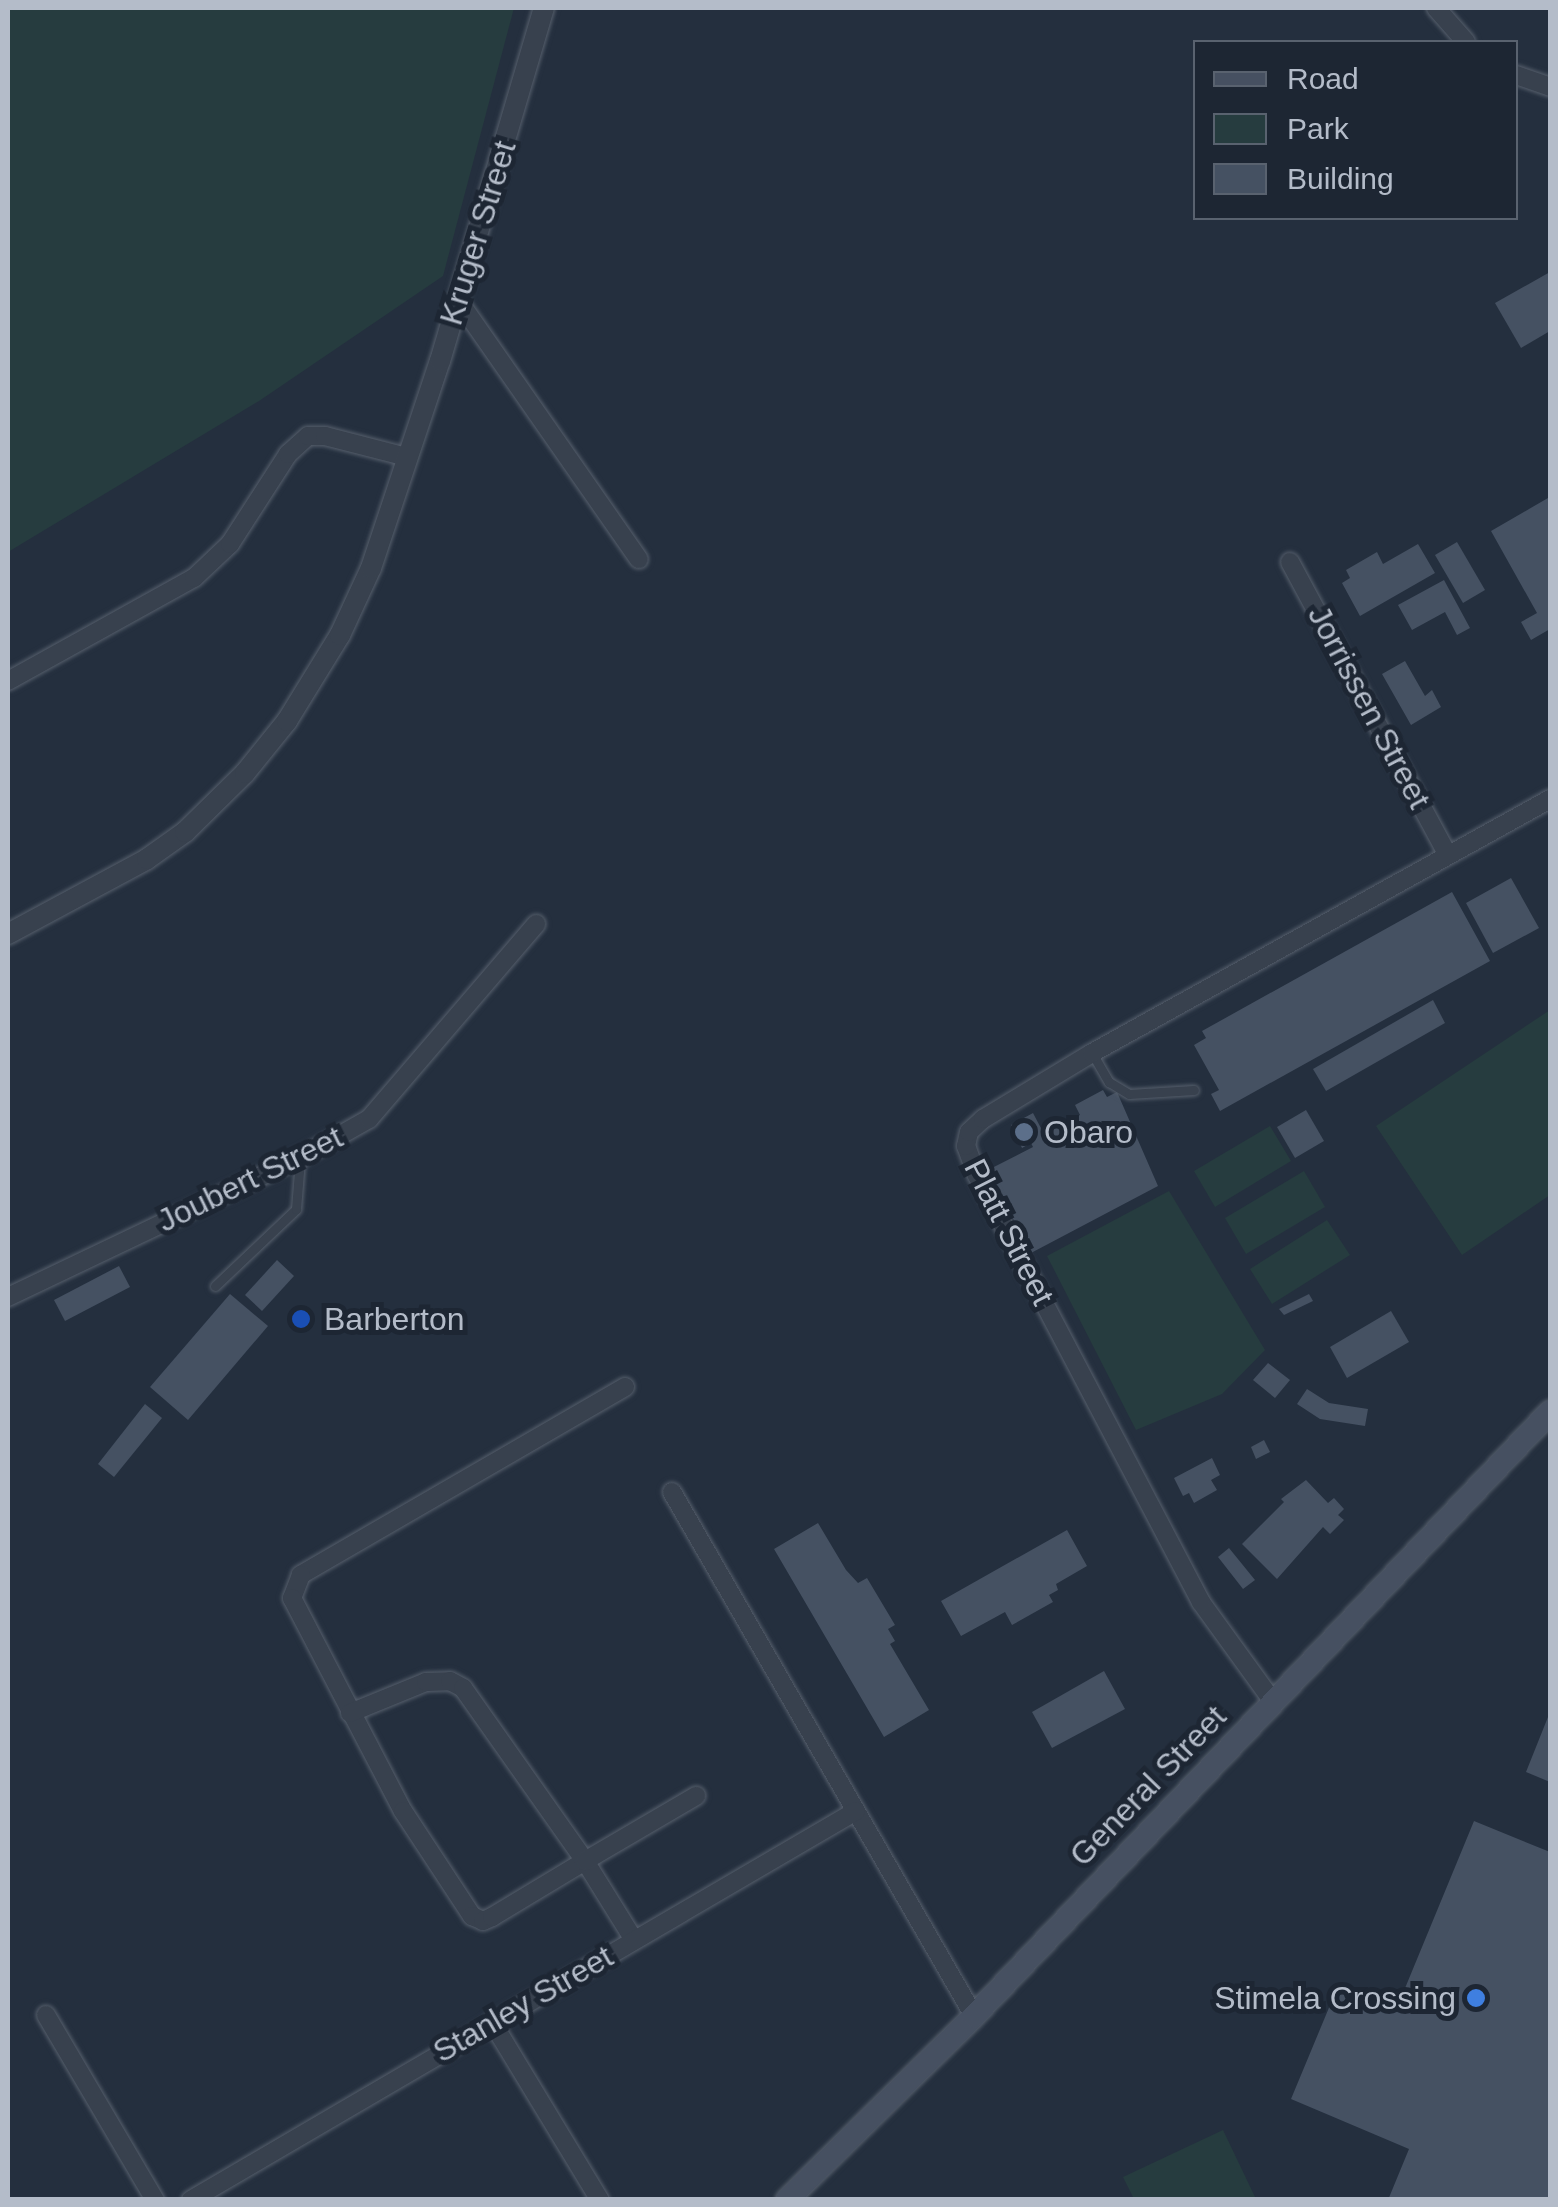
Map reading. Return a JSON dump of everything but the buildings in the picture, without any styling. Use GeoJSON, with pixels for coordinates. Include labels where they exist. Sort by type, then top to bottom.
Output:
{"type":"FeatureCollection","features":[{"type":"Feature","properties":{"kind":"main road","name":"General Street"},"geometry":{"type":"LineString","coordinates":[[787,2200],[974,2016],[1550,1412]]}},
{"type":"Feature","properties":{"kind":"street","name":"Kruger Street"},"geometry":{"type":"LineString","coordinates":[[8,934],[146,859],[185,832],[245,773],[286,720],[340,635],[371,568],[407,458],[544,8]]}},
{"type":"Feature","properties":{"kind":"street"},"geometry":{"type":"LineString","coordinates":[[1436,8],[1464,40]]}},
{"type":"Feature","properties":{"kind":"street"},"geometry":{"type":"LineString","coordinates":[[1518,76],[1550,87]]}},
{"type":"Feature","properties":{"kind":"street"},"geometry":{"type":"LineString","coordinates":[[458,300],[638,559]]}},
{"type":"Feature","properties":{"kind":"street"},"geometry":{"type":"LineString","coordinates":[[8,681],[194,578],[230,544],[288,454],[308,436],[325,436],[407,458]]}},
{"type":"Feature","properties":{"kind":"street","name":"Jorrissen Street"},"geometry":{"type":"LineString","coordinates":[[1290,562],[1447,853]]}},
{"type":"Feature","properties":{"kind":"street","name":"Platt Street"},"geometry":{"type":"LineString","coordinates":[[1274,1702],[1201,1602],[969,1160],[969,1132],[982,1119],[1092,1053],[1550,798]]}},
{"type":"Feature","properties":{"kind":"street","name":"Joubert Street"},"geometry":{"type":"LineString","coordinates":[[8,1297],[300,1158],[369,1119],[536,924]]}},
{"type":"Feature","properties":{"kind":"street"},"geometry":{"type":"LineString","coordinates":[[624,1387],[295,1581],[292,1598],[350,1713],[432,1858],[477,1920],[492,1917],[696,1796]]}},
{"type":"Feature","properties":{"kind":"street"},"geometry":{"type":"LineString","coordinates":[[672,1492],[974,2016]]}},
{"type":"Feature","properties":{"kind":"street"},"geometry":{"type":"LineString","coordinates":[[350,1713],[426,1682],[450,1681],[463,1688],[634,1940]]}},
{"type":"Feature","properties":{"kind":"street","name":"Stanley Street"},"geometry":{"type":"LineString","coordinates":[[191,2200],[856,1811]]}},
{"type":"Feature","properties":{"kind":"street"},"geometry":{"type":"LineString","coordinates":[[46,2015],[154,2200]]}},
{"type":"Feature","properties":{"kind":"street"},"geometry":{"type":"LineString","coordinates":[[492,2022],[600,2200]]}},
{"type":"Feature","properties":{"kind":"lane"},"geometry":{"type":"LineString","coordinates":[[1092,1053],[1109,1082],[1128,1094],[1194,1090]]}},
{"type":"Feature","properties":{"kind":"lane"},"geometry":{"type":"LineString","coordinates":[[215,1286],[296,1209],[300,1158]]}},
{"type":"Feature","properties":{"kind":"green space"},"geometry":{"type":"Polygon","coordinates":[[[8,8],[514,8],[443,276],[259,401],[8,552],[8,8]]]}},
{"type":"Feature","properties":{"kind":"green space"},"geometry":{"type":"Polygon","coordinates":[[[1550,1010],[1550,1195],[1462,1255],[1376,1126],[1550,1010]]]}},
{"type":"Feature","properties":{"kind":"green space"},"geometry":{"type":"Polygon","coordinates":[[[1270,1126],[1291,1161],[1215,1207],[1194,1171],[1270,1126]]]}},
{"type":"Feature","properties":{"kind":"green space"},"geometry":{"type":"Polygon","coordinates":[[[1304,1171],[1325,1207],[1246,1254],[1225,1218],[1304,1171]]]}},
{"type":"Feature","properties":{"kind":"green space"},"geometry":{"type":"Polygon","coordinates":[[[1169,1191],[1265,1350],[1222,1394],[1136,1430],[1047,1256],[1169,1191]]]}},
{"type":"Feature","properties":{"kind":"green space"},"geometry":{"type":"Polygon","coordinates":[[[1327,1220],[1350,1255],[1272,1304],[1250,1269],[1327,1220]]]}},
{"type":"Feature","properties":{"kind":"green space"},"geometry":{"type":"Polygon","coordinates":[[[1223,2130],[1256,2199],[1134,2199],[1123,2177],[1223,2130]]]}},
{"type":"Feature","properties":{"kind":"place","name":"Obaro"},"geometry":{"type":"Point","coordinates":[1024,1132]}},
{"type":"Feature","properties":{"kind":"place","name":"Barberton"},"geometry":{"type":"Point","coordinates":[301,1319]}},
{"type":"Feature","properties":{"kind":"place","name":"Stimela Crossing"},"geometry":{"type":"Point","coordinates":[1476,1998]}}]}
